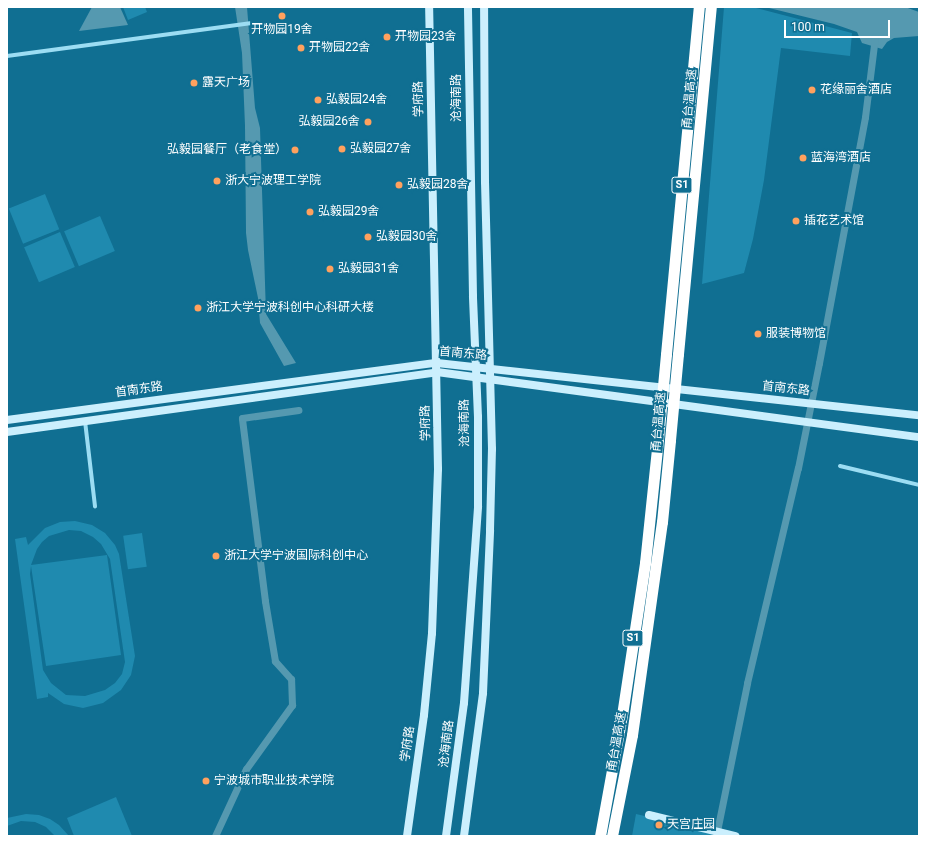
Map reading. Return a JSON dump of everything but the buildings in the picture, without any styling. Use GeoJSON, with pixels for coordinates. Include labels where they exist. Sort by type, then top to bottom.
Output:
{"type":"FeatureCollection","features":[{"type":"Feature","properties":{"kind":"highway","name":"甬台温高速"},"geometry":{"type":"LineString","coordinates":[[612,836],[632,734],[662,522],[711,7]]}},
{"type":"Feature","properties":{"kind":"highway","name":"甬台温高速"},"geometry":{"type":"LineString","coordinates":[[600,836],[622,715],[642,578],[658,439],[698,12]]}},
{"type":"Feature","properties":{"kind":"main road","name":"学府路"},"geometry":{"type":"LineString","coordinates":[[407,836],[424,715],[432,633],[439,459],[429,7]]}},
{"type":"Feature","properties":{"kind":"main road","name":"沧海南路"},"geometry":{"type":"LineString","coordinates":[[446,836],[464,703],[478,506],[468,7]]}},
{"type":"Feature","properties":{"kind":"main road"},"geometry":{"type":"LineString","coordinates":[[464,836],[483,693],[492,448],[484,182],[484,7]]}},
{"type":"Feature","properties":{"kind":"main road","name":"首南东路"},"geometry":{"type":"LineString","coordinates":[[7,420],[437,363],[919,415]]}},
{"type":"Feature","properties":{"kind":"main road","name":"首南东路"},"geometry":{"type":"LineString","coordinates":[[7,432],[437,372],[919,437]]}},
{"type":"Feature","properties":{"kind":"main road"},"geometry":{"type":"LineString","coordinates":[[649,816],[735,836]]}},
{"type":"Feature","properties":{"kind":"street"},"geometry":{"type":"LineString","coordinates":[[7,56],[252,23]]}},
{"type":"Feature","properties":{"kind":"street"},"geometry":{"type":"LineString","coordinates":[[85,421],[95,506]]}},
{"type":"Feature","properties":{"kind":"street"},"geometry":{"type":"LineString","coordinates":[[840,466],[919,485]]}},
{"type":"Feature","properties":{"kind":"shaded area"},"geometry":{"type":"Polygon","coordinates":[[[92,7],[120,7],[128,25],[79,31],[92,7]]]}},
{"type":"Feature","properties":{"kind":"shaded area"},"geometry":{"type":"Polygon","coordinates":[[[123,7],[145,7],[147,12],[128,20],[123,7]]]}},
{"type":"Feature","properties":{"kind":"shaded area"},"geometry":{"type":"Polygon","coordinates":[[[235,7],[247,7],[255,108],[260,128],[266,314],[296,363],[284,366],[260,323],[258,298],[248,250],[246,233],[245,126],[242,53],[235,7]]]}},
{"type":"Feature","properties":{"kind":"shaded area"},"geometry":{"type":"Polygon","coordinates":[[[724,7],[752,7],[852,33],[850,56],[781,48],[764,180],[753,239],[744,273],[702,284],[724,7]]]}},
{"type":"Feature","properties":{"kind":"shaded area"},"geometry":{"type":"Polygon","coordinates":[[[765,7],[905,7],[919,12],[919,36],[894,38],[887,42],[882,49],[862,43],[857,32],[834,24],[765,7]]]}},
{"type":"Feature","properties":{"kind":"shaded area"},"geometry":{"type":"Polygon","coordinates":[[[45,194],[59,229],[23,244],[9,209],[45,194]]]}},
{"type":"Feature","properties":{"kind":"shaded area"},"geometry":{"type":"Polygon","coordinates":[[[100,216],[115,251],[79,266],[64,231],[100,216]]]}},
{"type":"Feature","properties":{"kind":"shaded area"},"geometry":{"type":"Polygon","coordinates":[[[60,232],[75,267],[39,282],[24,247],[60,232]]]}},
{"type":"Feature","properties":{"kind":"shaded area"},"geometry":{"type":"Polygon","coordinates":[[[75,521],[92,525],[105,533],[115,545],[119,554],[135,656],[131,675],[121,690],[103,703],[83,708],[64,704],[48,693],[48,697],[37,699],[15,539],[26,537],[28,545],[45,528],[60,522],[75,521]],[[69,530],[49,536],[37,549],[31,565],[107,555],[121,655],[46,666],[31,566],[30,574],[43,670],[51,683],[66,695],[85,696],[105,690],[115,683],[122,674],[125,662],[110,559],[101,544],[93,537],[81,531],[69,530]]]}},
{"type":"Feature","properties":{"kind":"shaded area"},"geometry":{"type":"Polygon","coordinates":[[[142,533],[147,567],[128,569],[123,536],[142,533]]]}},
{"type":"Feature","properties":{"kind":"shaded area"},"geometry":{"type":"Polygon","coordinates":[[[116,797],[132,836],[74,836],[67,818],[116,797]]]}},
{"type":"Feature","properties":{"kind":"shaded area"},"geometry":{"type":"Polygon","coordinates":[[[26,814],[39,815],[50,819],[59,825],[69,836],[55,836],[46,827],[35,822],[21,821],[7,826],[7,818],[26,814]]]}},
{"type":"Feature","properties":{"kind":"shaded area","name":"天宫庄园"},"geometry":{"type":"Polygon","coordinates":[[[636,814],[731,836],[632,836],[636,814]]]}},
{"type":"Feature","properties":{"kind":"waterway"},"geometry":{"type":"LineString","coordinates":[[716,836],[747,683],[798,468],[819,363],[865,117],[875,37]]}},
{"type":"Feature","properties":{"kind":"waterway"},"geometry":{"type":"LineString","coordinates":[[215,836],[246,769],[292,705],[291,679],[275,661],[265,601],[242,418],[298,410]]}},
{"type":"Feature","properties":{"kind":"place","name":"开物园19舍"},"geometry":{"type":"Point","coordinates":[282,16]}},
{"type":"Feature","properties":{"kind":"place","name":"开物园23舍"},"geometry":{"type":"Point","coordinates":[387,37]}},
{"type":"Feature","properties":{"kind":"place","name":"开物园22舍"},"geometry":{"type":"Point","coordinates":[301,48]}},
{"type":"Feature","properties":{"kind":"place","name":"露天广场"},"geometry":{"type":"Point","coordinates":[194,83]}},
{"type":"Feature","properties":{"kind":"place","name":"花缘丽舍酒店"},"geometry":{"type":"Point","coordinates":[812,90]}},
{"type":"Feature","properties":{"kind":"place","name":"弘毅园24舍"},"geometry":{"type":"Point","coordinates":[318,100]}},
{"type":"Feature","properties":{"kind":"place","name":"弘毅园26舍"},"geometry":{"type":"Point","coordinates":[368,122]}},
{"type":"Feature","properties":{"kind":"place","name":"弘毅园27舍"},"geometry":{"type":"Point","coordinates":[342,149]}},
{"type":"Feature","properties":{"kind":"place","name":"弘毅园餐厅（老食堂）"},"geometry":{"type":"Point","coordinates":[295,150]}},
{"type":"Feature","properties":{"kind":"place","name":"蓝海湾酒店"},"geometry":{"type":"Point","coordinates":[803,158]}},
{"type":"Feature","properties":{"kind":"place","name":"浙大宁波理工学院"},"geometry":{"type":"Point","coordinates":[217,181]}},
{"type":"Feature","properties":{"kind":"place","name":"弘毅园28舍"},"geometry":{"type":"Point","coordinates":[399,185]}},
{"type":"Feature","properties":{"kind":"place","name":"弘毅园29舍"},"geometry":{"type":"Point","coordinates":[310,212]}},
{"type":"Feature","properties":{"kind":"place","name":"插花艺术馆"},"geometry":{"type":"Point","coordinates":[796,221]}},
{"type":"Feature","properties":{"kind":"place","name":"弘毅园30舍"},"geometry":{"type":"Point","coordinates":[368,237]}},
{"type":"Feature","properties":{"kind":"place","name":"弘毅园31舍"},"geometry":{"type":"Point","coordinates":[330,269]}},
{"type":"Feature","properties":{"kind":"place","name":"浙江大学宁波科创中心科研大楼"},"geometry":{"type":"Point","coordinates":[198,308]}},
{"type":"Feature","properties":{"kind":"place","name":"服装博物馆"},"geometry":{"type":"Point","coordinates":[758,334]}},
{"type":"Feature","properties":{"kind":"place","name":"浙江大学宁波国际科创中心"},"geometry":{"type":"Point","coordinates":[216,556]}},
{"type":"Feature","properties":{"kind":"place","name":"宁波城市职业技术学院"},"geometry":{"type":"Point","coordinates":[206,781]}},
{"type":"Feature","properties":{"kind":"place","name":"天宫庄园"},"geometry":{"type":"Point","coordinates":[659,825]}}]}
